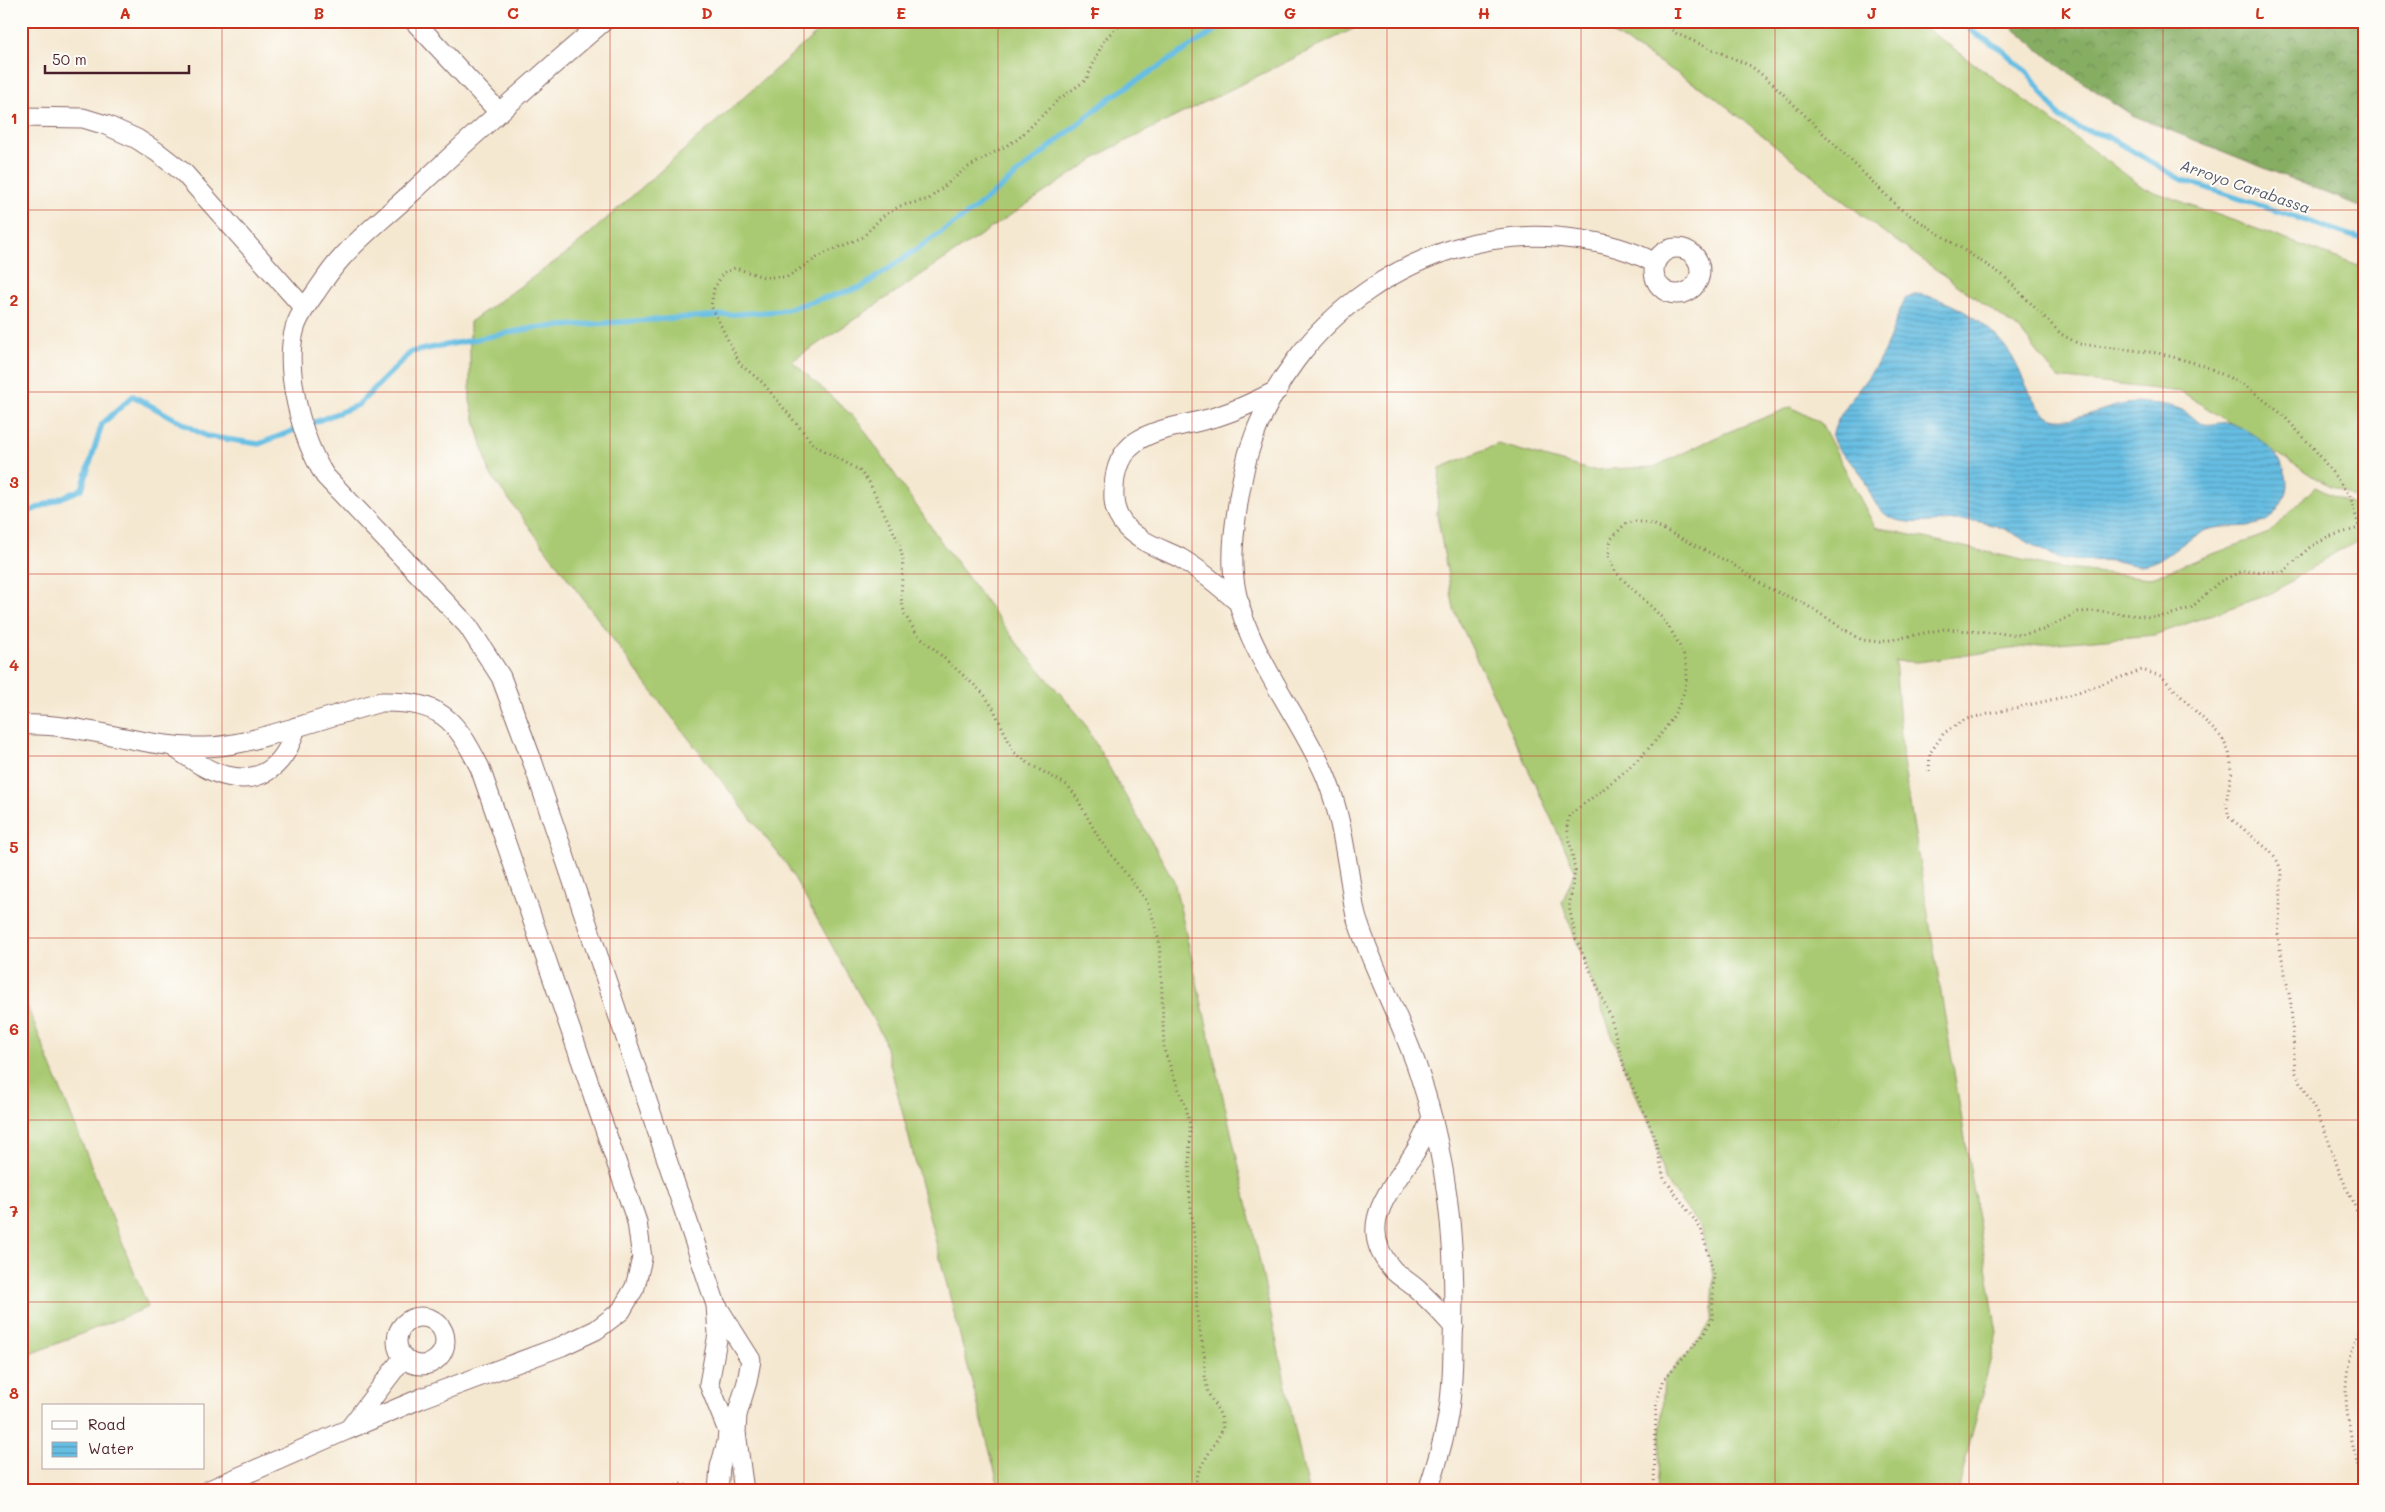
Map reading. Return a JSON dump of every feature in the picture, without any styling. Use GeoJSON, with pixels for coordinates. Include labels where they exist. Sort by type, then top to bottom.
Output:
{"type":"FeatureCollection","features":[{"type":"Feature","properties":{"kind":"street"},"geometry":{"type":"LineString","coordinates":[[414,21],[498,111]]}},
{"type":"Feature","properties":{"kind":"street"},"geometry":{"type":"LineString","coordinates":[[604,21],[498,111],[338,261],[304,308],[296,327],[291,350],[290,372],[297,402],[312,449],[317,463],[325,476],[468,626],[501,677],[566,859],[716,1305],[751,1360],[747,1382],[737,1415],[736,1432],[744,1491]]}},
{"type":"Feature","properties":{"kind":"street"},"geometry":{"type":"LineString","coordinates":[[21,117],[83,118],[113,129],[157,152],[184,173],[304,308]]}},
{"type":"Feature","properties":{"kind":"street"},"geometry":{"type":"LineString","coordinates":[[1428,1491],[1447,1422],[1456,1284],[1450,1208],[1432,1118],[1419,1072],[1357,920],[1339,814],[1329,784],[1315,751],[1267,669],[1251,635],[1240,604],[1233,571],[1234,534],[1242,485],[1250,447],[1278,390],[1313,338],[1334,316],[1370,288],[1404,269],[1431,257],[1471,244],[1509,236],[1583,239],[1632,250],[1655,262]]}},
{"type":"Feature","properties":{"kind":"street"},"geometry":{"type":"LineString","coordinates":[[1240,604],[1202,572],[1141,539],[1126,527],[1117,514],[1115,506],[1114,470],[1122,456],[1134,443],[1148,435],[1165,427],[1216,417],[1249,405],[1278,390]]}},
{"type":"Feature","properties":{"kind":"street"},"geometry":{"type":"LineString","coordinates":[[21,725],[46,724],[102,732],[172,746],[206,747],[248,741],[381,702],[402,702],[421,705],[435,710],[450,721],[464,736],[480,768],[637,1222],[642,1258],[635,1287],[621,1311],[596,1330],[562,1346],[422,1398],[207,1491]]}},
{"type":"Feature","properties":{"kind":"street"},"geometry":{"type":"LineString","coordinates":[[172,746],[207,768],[226,776],[244,779],[267,772],[282,760],[292,744],[296,727]]}},
{"type":"Feature","properties":{"kind":"street"},"geometry":{"type":"LineString","coordinates":[[1432,1118],[1416,1151],[1392,1184],[1379,1208],[1377,1238],[1380,1254],[1394,1271],[1435,1306],[1454,1327]]}},
{"type":"Feature","properties":{"kind":"street"},"geometry":{"type":"LineString","coordinates":[[716,1305],[718,1334],[709,1384],[728,1430],[727,1442],[720,1467],[718,1491]]}},
{"type":"Feature","properties":{"kind":"street"},"geometry":{"type":"LineString","coordinates":[[349,1429],[403,1358]]}},
{"type":"Feature","properties":{"kind":"path"},"geometry":{"type":"LineString","coordinates":[[1137,21],[1122,24],[1114,30],[1104,40],[1086,80],[1058,100],[1018,139],[965,169],[929,199],[900,206],[882,217],[863,236],[823,254],[787,277],[764,277],[734,268],[723,273],[714,289],[712,306],[740,364],[763,383],[814,445],[859,470],[869,482],[900,543],[903,559],[901,598],[905,615],[916,633],[983,693],[993,708],[1014,752],[1030,765],[1067,785],[1074,793],[1100,840],[1146,900],[1159,941],[1164,1050],[1186,1108],[1190,1125],[1189,1188],[1195,1246],[1196,1316],[1205,1358],[1204,1370],[1208,1393],[1221,1416],[1223,1429],[1199,1470],[1195,1485],[1197,1491]]}},
{"type":"Feature","properties":{"kind":"path"},"geometry":{"type":"LineString","coordinates":[[1660,21],[1677,34],[1751,66],[1771,82],[1899,208],[2004,276],[2062,334],[2078,344],[2158,353],[2202,365],[2243,384],[2282,414],[2337,476],[2350,496],[2364,544]]}},
{"type":"Feature","properties":{"kind":"path"},"geometry":{"type":"LineString","coordinates":[[1654,1491],[1656,1405],[1664,1379],[1703,1335],[1712,1319],[1714,1275],[1701,1229],[1664,1178],[1653,1132],[1625,1070],[1610,1015],[1576,939],[1569,907],[1575,870],[1567,827],[1569,815],[1625,770],[1660,736],[1684,692],[1687,670],[1680,648],[1666,623],[1612,568],[1608,556],[1611,539],[1625,524],[1635,521],[1653,524],[1703,551],[1732,564],[1766,587],[1803,603],[1862,640],[1880,642],[1944,629],[2021,635],[2043,630],[2078,612],[2100,611],[2166,616],[2191,608],[2219,582],[2234,575],[2242,572],[2283,572],[2309,548],[2327,537],[2359,528]]}},
{"type":"Feature","properties":{"kind":"path"},"geometry":{"type":"LineString","coordinates":[[1929,771],[1930,754],[1934,747],[1944,734],[1966,719],[2064,697],[2142,670],[2161,676],[2222,738],[2229,752],[2232,770],[2226,803],[2229,818],[2270,851],[2278,862],[2282,874],[2278,938],[2291,1004],[2295,1071],[2324,1128],[2339,1171],[2364,1227]]}},
{"type":"Feature","properties":{"kind":"path"},"geometry":{"type":"LineString","coordinates":[[2364,1318],[2350,1359],[2345,1395],[2350,1435],[2364,1488]]}},
{"type":"Feature","properties":{"kind":"green space"},"geometry":{"type":"Polygon","coordinates":[[[830,21],[1369,21],[1108,150],[792,361],[858,421],[942,543],[1020,647],[1081,718],[1174,881],[1251,1220],[1308,1491],[1000,1491],[883,1037],[787,865],[647,685],[490,474],[470,401],[470,322],[570,251],[830,21]]]}},
{"type":"Feature","properties":{"kind":"green space"},"geometry":{"type":"Polygon","coordinates":[[[1592,21],[1916,21],[2144,188],[2364,268],[2364,502],[2317,479],[2182,392],[2058,378],[2020,330],[1878,228],[1711,94],[1592,21]]]}},
{"type":"Feature","properties":{"kind":"green space"},"geometry":{"type":"Polygon","coordinates":[[[2004,21],[2364,21],[2364,208],[2132,115],[2064,70],[2004,21]]]}},
{"type":"Feature","properties":{"kind":"green space"},"geometry":{"type":"Polygon","coordinates":[[[1791,407],[1821,423],[1875,527],[2058,568],[2149,578],[2269,533],[2315,487],[2364,510],[2364,539],[2338,551],[2272,593],[2155,635],[2045,644],[1918,662],[1895,661],[1903,762],[1997,1333],[1958,1491],[1657,1491],[1664,1379],[1703,1335],[1712,1319],[1714,1275],[1701,1229],[1664,1178],[1653,1132],[1625,1070],[1562,903],[1575,870],[1454,610],[1437,514],[1440,468],[1498,444],[1590,470],[1654,467],[1723,434],[1791,407]]]}},
{"type":"Feature","properties":{"kind":"green space"},"geometry":{"type":"Polygon","coordinates":[[[21,991],[148,1307],[21,1358],[21,991]]]}},
{"type":"Feature","properties":{"kind":"water"},"geometry":{"type":"Polygon","coordinates":[[[1917,294],[1943,301],[1956,307],[1991,331],[2014,359],[2039,408],[2053,418],[2071,419],[2119,405],[2148,403],[2162,404],[2182,410],[2198,422],[2204,424],[2229,423],[2245,429],[2267,445],[2283,466],[2287,478],[2286,491],[2281,504],[2274,514],[2264,522],[2256,525],[2207,530],[2191,538],[2163,558],[2155,562],[2138,565],[2116,561],[2064,559],[2041,550],[1997,526],[1971,520],[1913,522],[1893,519],[1885,514],[1876,504],[1859,471],[1840,451],[1832,436],[1841,414],[1883,353],[1905,299],[1917,294]]]}},
{"type":"Feature","properties":{"kind":"waterway"},"geometry":{"type":"LineString","coordinates":[[21,515],[82,489],[102,424],[133,396],[206,436],[259,444],[358,405],[411,352],[533,328],[780,311],[862,287],[972,211],[1110,98],[1230,21]]}},
{"type":"Feature","properties":{"kind":"waterway","name":"Arroyo Carabassa"},"geometry":{"type":"LineString","coordinates":[[1961,21],[1977,35],[2001,49],[2028,73],[2061,118],[2079,128],[2109,137],[2180,179],[2364,240]]}}]}
